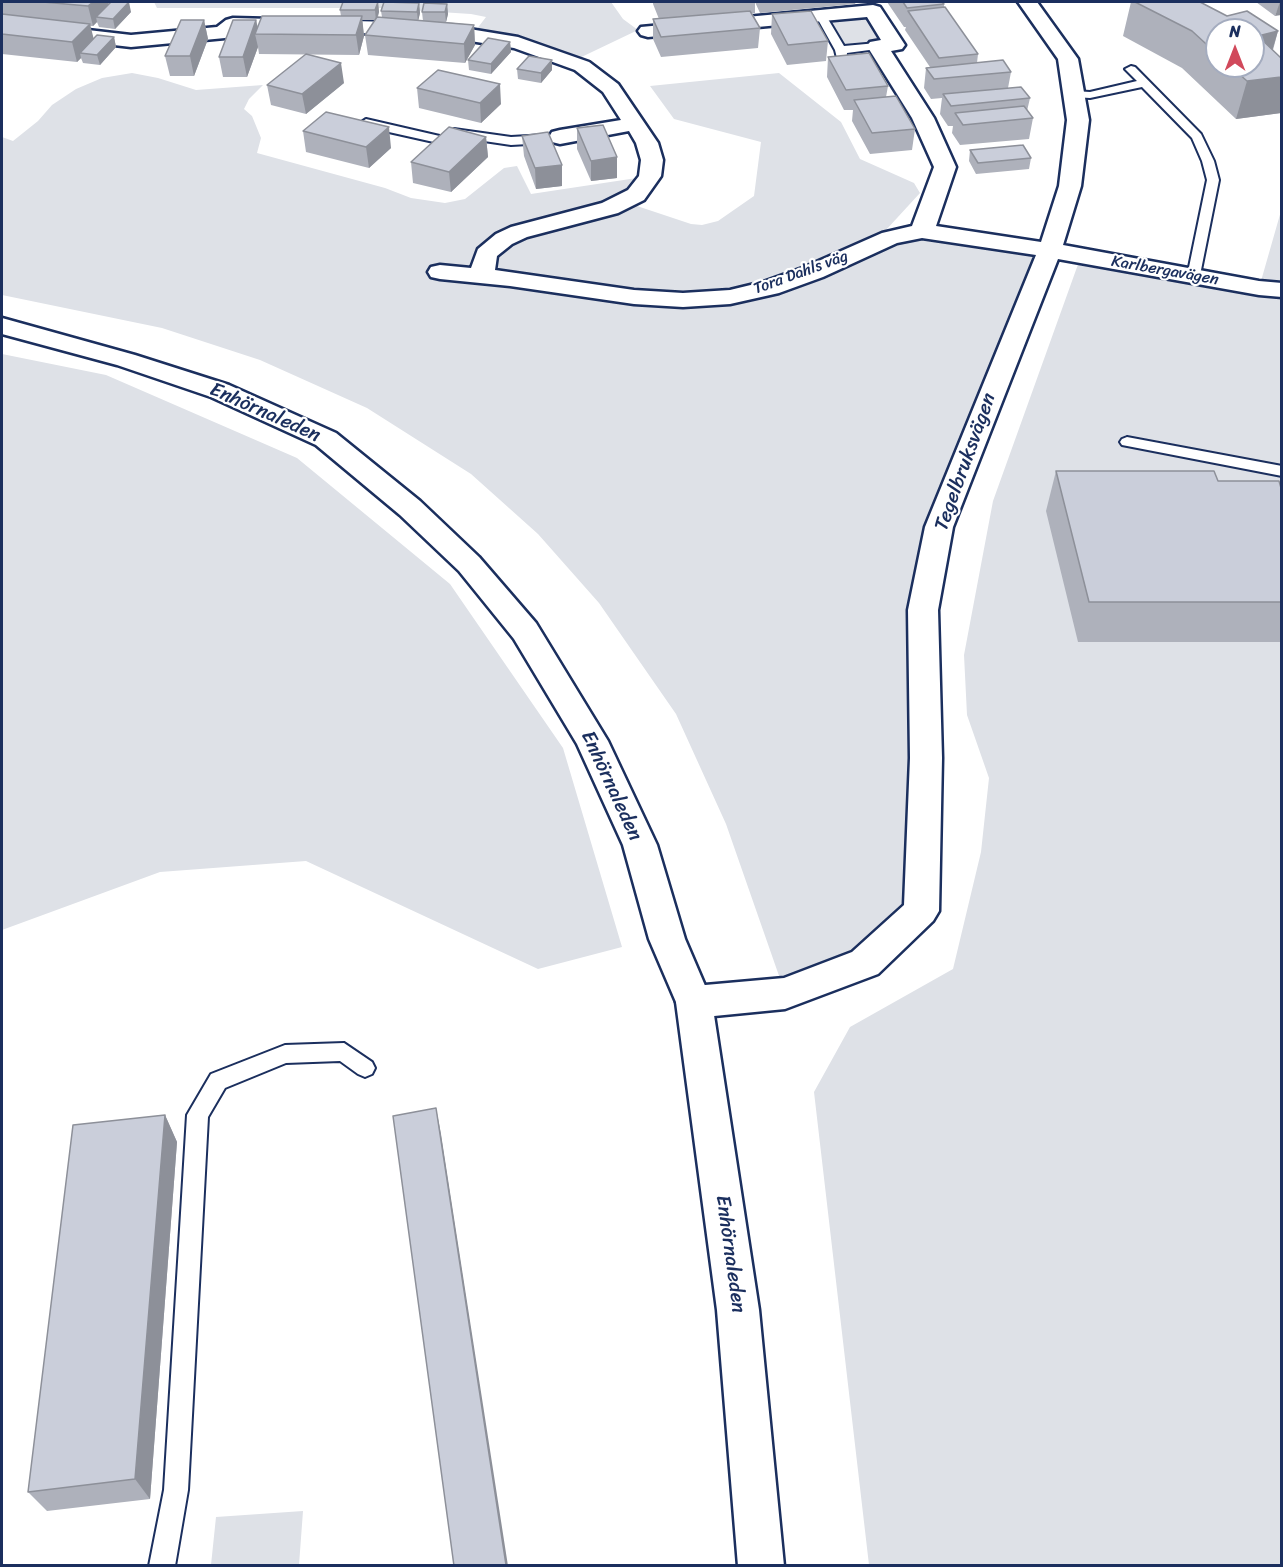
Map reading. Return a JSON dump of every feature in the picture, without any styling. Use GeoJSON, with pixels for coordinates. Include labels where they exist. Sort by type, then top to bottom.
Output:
{"type":"FeatureCollection","features":[{"type":"Feature","properties":{"kind":"street","name":"Tegelbruksvägen"},"geometry":{"type":"LineString","coordinates":[[693,1002],[785,993],[865,963],[921,911],[926,758],[923,610],[935,547],[939,527],[966,456],[1050,250],[1070,186],[1078,120],[1068,59],[1028,2]]}},
{"type":"Feature","properties":{"kind":"street"},"geometry":{"type":"LineString","coordinates":[[648,31],[873,11],[895,45],[877,46],[923,118],[945,167],[938,192],[922,231]]}},
{"type":"Feature","properties":{"kind":"street"},"geometry":{"type":"LineString","coordinates":[[2,26],[131,41],[225,32],[226,28],[233,24],[385,26],[460,32],[518,43],[582,66],[610,88],[647,143],[652,160],[650,176],[644,187],[624,202],[610,208],[519,232],[504,239],[486,254],[483,276]]}},
{"type":"Feature","properties":{"kind":"street"},"geometry":{"type":"LineString","coordinates":[[560,137],[634,124]]}},
{"type":"Feature","properties":{"kind":"street","name":"Tora Dahls väg"},"geometry":{"type":"LineString","coordinates":[[440,272],[634,297],[682,300],[730,297],[770,288],[814,272],[890,238],[922,231],[1050,250]]}},
{"type":"Feature","properties":{"kind":"street","name":"Karlbergavägen"},"geometry":{"type":"LineString","coordinates":[[1050,250],[1194,277],[1281,290]]}},
{"type":"Feature","properties":{"kind":"street","name":"Enhörnaleden"},"geometry":{"type":"LineString","coordinates":[[2,326],[126,360],[220,391],[326,439],[410,508],[469,564],[525,631],[592,741],[640,845],[668,939],[693,1002],[738,1310],[761,1566]]}},
{"type":"Feature","properties":{"kind":"lane"},"geometry":{"type":"LineString","coordinates":[[821,16],[842,55],[877,46]]}},
{"type":"Feature","properties":{"kind":"lane"},"geometry":{"type":"LineString","coordinates":[[1131,69],[1197,137],[1208,161],[1213,180],[1194,277]]}},
{"type":"Feature","properties":{"kind":"lane"},"geometry":{"type":"LineString","coordinates":[[1074,94],[1090,95],[1144,83]]}},
{"type":"Feature","properties":{"kind":"lane"},"geometry":{"type":"LineString","coordinates":[[355,120],[447,141],[454,133],[511,141],[560,137]]}},
{"type":"Feature","properties":{"kind":"lane"},"geometry":{"type":"LineString","coordinates":[[1127,442],[1281,471]]}},
{"type":"Feature","properties":{"kind":"lane"},"geometry":{"type":"LineString","coordinates":[[162,1566],[176,1490],[198,1115],[218,1081],[285,1054],[344,1052],[365,1068]]}},
{"type":"Feature","properties":{"kind":"shaded area"},"geometry":{"type":"Polygon","coordinates":[[[154,2],[611,2],[623,19],[638,30],[571,62],[473,34],[486,17],[471,14],[378,8],[157,8],[154,2]]]}},
{"type":"Feature","properties":{"kind":"shaded area"},"geometry":{"type":"Polygon","coordinates":[[[867,14],[884,43],[843,47],[826,18],[867,14]]]}},
{"type":"Feature","properties":{"kind":"shaded area"},"geometry":{"type":"Polygon","coordinates":[[[132,73],[158,78],[196,90],[263,85],[249,99],[244,109],[252,116],[261,138],[257,153],[385,188],[411,198],[445,203],[465,199],[504,168],[517,166],[531,194],[650,176],[625,202],[691,224],[702,225],[718,221],[754,196],[761,142],[674,119],[650,86],[779,73],[841,122],[860,159],[914,183],[920,193],[886,230],[890,237],[922,231],[1050,250],[939,527],[921,911],[785,993],[726,824],[676,714],[599,603],[538,534],[471,474],[367,408],[260,360],[162,328],[2,295],[2,137],[13,141],[38,121],[52,105],[76,89],[102,78],[132,73]]]}},
{"type":"Feature","properties":{"kind":"shaded area"},"geometry":{"type":"Polygon","coordinates":[[[1281,211],[1281,1565],[869,1565],[814,1092],[850,1027],[953,969],[981,852],[989,778],[967,715],[964,655],[993,501],[1081,256],[1259,288],[1281,211]]]}},
{"type":"Feature","properties":{"kind":"shaded area"},"geometry":{"type":"Polygon","coordinates":[[[2,354],[106,375],[297,458],[450,584],[563,748],[622,947],[538,969],[306,861],[160,872],[2,930],[2,354]]]}},
{"type":"Feature","properties":{"kind":"shaded area"},"geometry":{"type":"Polygon","coordinates":[[[303,1511],[299,1565],[211,1565],[216,1517],[303,1511]]]}},
{"type":"Feature","properties":{"kind":"building"},"geometry":{"type":"Polygon","coordinates":[[[43,2],[93,2],[88,6],[43,2]]]}},
{"type":"Feature","properties":{"kind":"building"},"geometry":{"type":"Polygon","coordinates":[[[111,2],[129,2],[113,19],[96,17],[111,2]]]}},
{"type":"Feature","properties":{"kind":"building"},"geometry":{"type":"Polygon","coordinates":[[[343,2],[378,2],[375,10],[340,10],[343,2]]]}},
{"type":"Feature","properties":{"kind":"building"},"geometry":{"type":"Polygon","coordinates":[[[384,2],[419,3],[417,12],[381,11],[384,2]]]}},
{"type":"Feature","properties":{"kind":"building"},"geometry":{"type":"Polygon","coordinates":[[[903,2],[942,2],[944,4],[907,8],[903,2]]]}},
{"type":"Feature","properties":{"kind":"building"},"geometry":{"type":"Polygon","coordinates":[[[1135,2],[1200,2],[1227,16],[1247,11],[1258,18],[1205,18],[1205,43],[1192,31],[1135,2]]]}},
{"type":"Feature","properties":{"kind":"building"},"geometry":{"type":"Polygon","coordinates":[[[424,3],[447,4],[445,12],[422,12],[424,3]]]}},
{"type":"Feature","properties":{"kind":"building"},"geometry":{"type":"Polygon","coordinates":[[[945,7],[978,54],[939,58],[908,11],[945,7]]]}},
{"type":"Feature","properties":{"kind":"building"},"geometry":{"type":"Polygon","coordinates":[[[750,11],[760,28],[661,37],[653,19],[750,11]]]}},
{"type":"Feature","properties":{"kind":"building"},"geometry":{"type":"Polygon","coordinates":[[[811,11],[828,41],[788,45],[772,14],[811,11]]]}},
{"type":"Feature","properties":{"kind":"building"},"geometry":{"type":"Polygon","coordinates":[[[2,14],[90,24],[72,42],[2,34],[2,14]]]}},
{"type":"Feature","properties":{"kind":"building"},"geometry":{"type":"Polygon","coordinates":[[[262,16],[362,16],[356,35],[255,34],[262,16]]]}},
{"type":"Feature","properties":{"kind":"building"},"geometry":{"type":"Polygon","coordinates":[[[377,17],[474,25],[464,44],[365,35],[377,17]]]}},
{"type":"Feature","properties":{"kind":"building"},"geometry":{"type":"Polygon","coordinates":[[[181,20],[204,20],[190,56],[165,56],[181,20]]]}},
{"type":"Feature","properties":{"kind":"building"},"geometry":{"type":"Polygon","coordinates":[[[233,20],[256,20],[243,57],[219,57],[233,20]]]}},
{"type":"Feature","properties":{"kind":"building"},"geometry":{"type":"Polygon","coordinates":[[[1265,23],[1278,31],[1265,34],[1265,23]]]}},
{"type":"Feature","properties":{"kind":"building"},"geometry":{"type":"Polygon","coordinates":[[[97,35],[114,37],[97,55],[80,53],[97,35]]]}},
{"type":"Feature","properties":{"kind":"building"},"geometry":{"type":"Polygon","coordinates":[[[488,38],[510,42],[491,64],[468,60],[488,38]]]}},
{"type":"Feature","properties":{"kind":"building"},"geometry":{"type":"Polygon","coordinates":[[[1265,43],[1281,58],[1281,77],[1247,81],[1244,78],[1265,78],[1265,43]]]}},
{"type":"Feature","properties":{"kind":"building"},"geometry":{"type":"Polygon","coordinates":[[[869,53],[888,86],[846,90],[828,57],[869,53]]]}},
{"type":"Feature","properties":{"kind":"building"},"geometry":{"type":"Polygon","coordinates":[[[306,54],[341,63],[302,94],[267,85],[306,54]]]}},
{"type":"Feature","properties":{"kind":"building"},"geometry":{"type":"Polygon","coordinates":[[[529,56],[552,60],[541,73],[517,69],[529,56]]]}},
{"type":"Feature","properties":{"kind":"building"},"geometry":{"type":"Polygon","coordinates":[[[1003,60],[1011,72],[934,79],[926,68],[1003,60]]]}},
{"type":"Feature","properties":{"kind":"building"},"geometry":{"type":"Polygon","coordinates":[[[438,70],[500,84],[480,103],[417,88],[438,70]]]}},
{"type":"Feature","properties":{"kind":"building"},"geometry":{"type":"Polygon","coordinates":[[[1021,87],[1030,98],[951,106],[943,94],[1021,87]]]}},
{"type":"Feature","properties":{"kind":"building"},"geometry":{"type":"Polygon","coordinates":[[[896,96],[915,129],[872,133],[854,100],[896,96]]]}},
{"type":"Feature","properties":{"kind":"building"},"geometry":{"type":"Polygon","coordinates":[[[1024,106],[1033,118],[963,125],[955,113],[1024,106]]]}},
{"type":"Feature","properties":{"kind":"building"},"geometry":{"type":"Polygon","coordinates":[[[326,112],[389,127],[366,147],[303,131],[326,112]]]}},
{"type":"Feature","properties":{"kind":"building"},"geometry":{"type":"Polygon","coordinates":[[[603,125],[617,157],[591,161],[577,128],[603,125]]]}},
{"type":"Feature","properties":{"kind":"building"},"geometry":{"type":"Polygon","coordinates":[[[449,127],[486,137],[449,172],[411,162],[449,127]]]}},
{"type":"Feature","properties":{"kind":"building"},"geometry":{"type":"Polygon","coordinates":[[[548,132],[562,165],[535,168],[522,136],[548,132]]]}},
{"type":"Feature","properties":{"kind":"building"},"geometry":{"type":"Polygon","coordinates":[[[1023,145],[1031,158],[978,163],[970,150],[1023,145]]]}},
{"type":"Feature","properties":{"kind":"building"},"geometry":{"type":"Polygon","coordinates":[[[1056,471],[1214,471],[1218,481],[1279,481],[1281,488],[1281,602],[1089,602],[1056,471]]]}},
{"type":"Feature","properties":{"kind":"building"},"geometry":{"type":"Polygon","coordinates":[[[436,1108],[506,1565],[502,1566],[454,1566],[393,1116],[436,1108]]]}},
{"type":"Feature","properties":{"kind":"building"},"geometry":{"type":"Polygon","coordinates":[[[165,1115],[135,1479],[28,1492],[73,1125],[165,1115]]]}}]}
